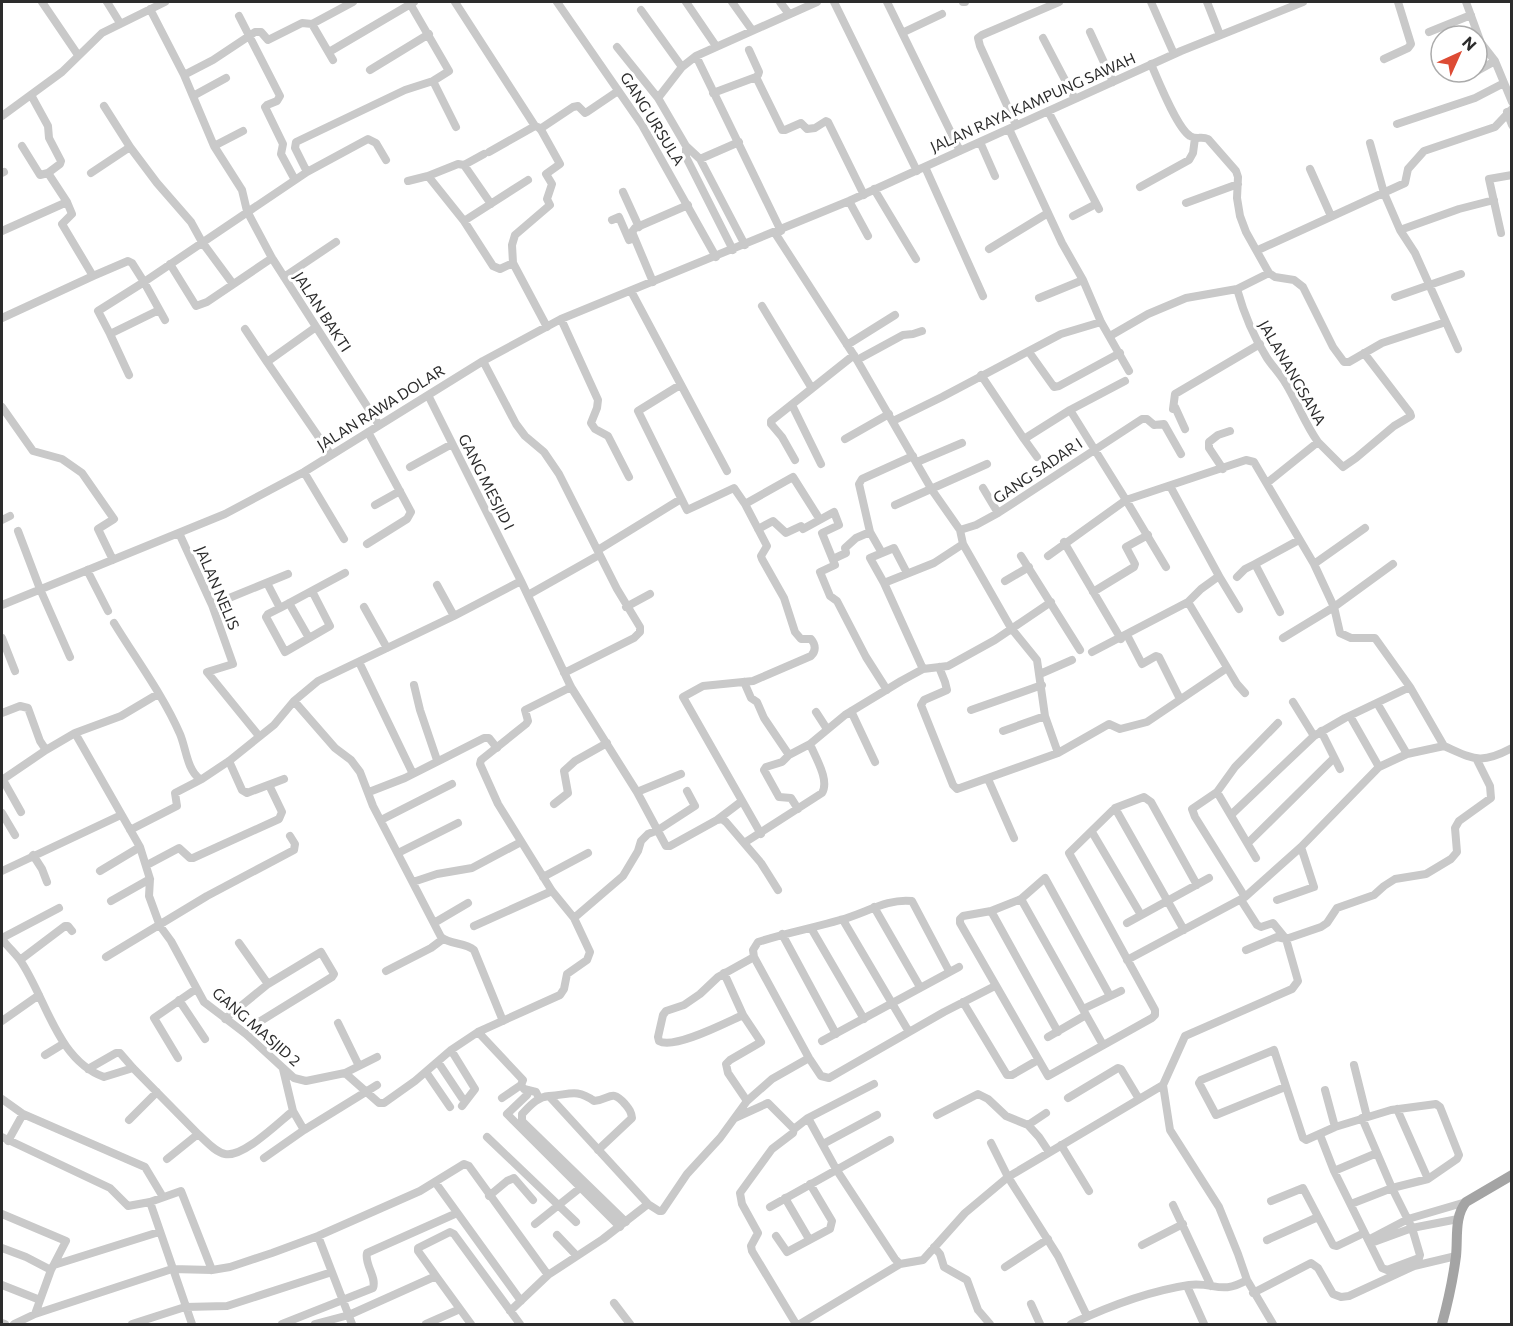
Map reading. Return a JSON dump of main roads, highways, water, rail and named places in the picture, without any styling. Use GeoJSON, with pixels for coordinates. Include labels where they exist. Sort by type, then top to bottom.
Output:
{"type":"FeatureCollection","features":[{"type":"Feature","properties":{"kind":"main road"},"geometry":{"type":"LineString","coordinates":[[1443,1324],[1456,1256],[1458,1219],[1461,1208],[1466,1202],[1512,1175]]}}]}
